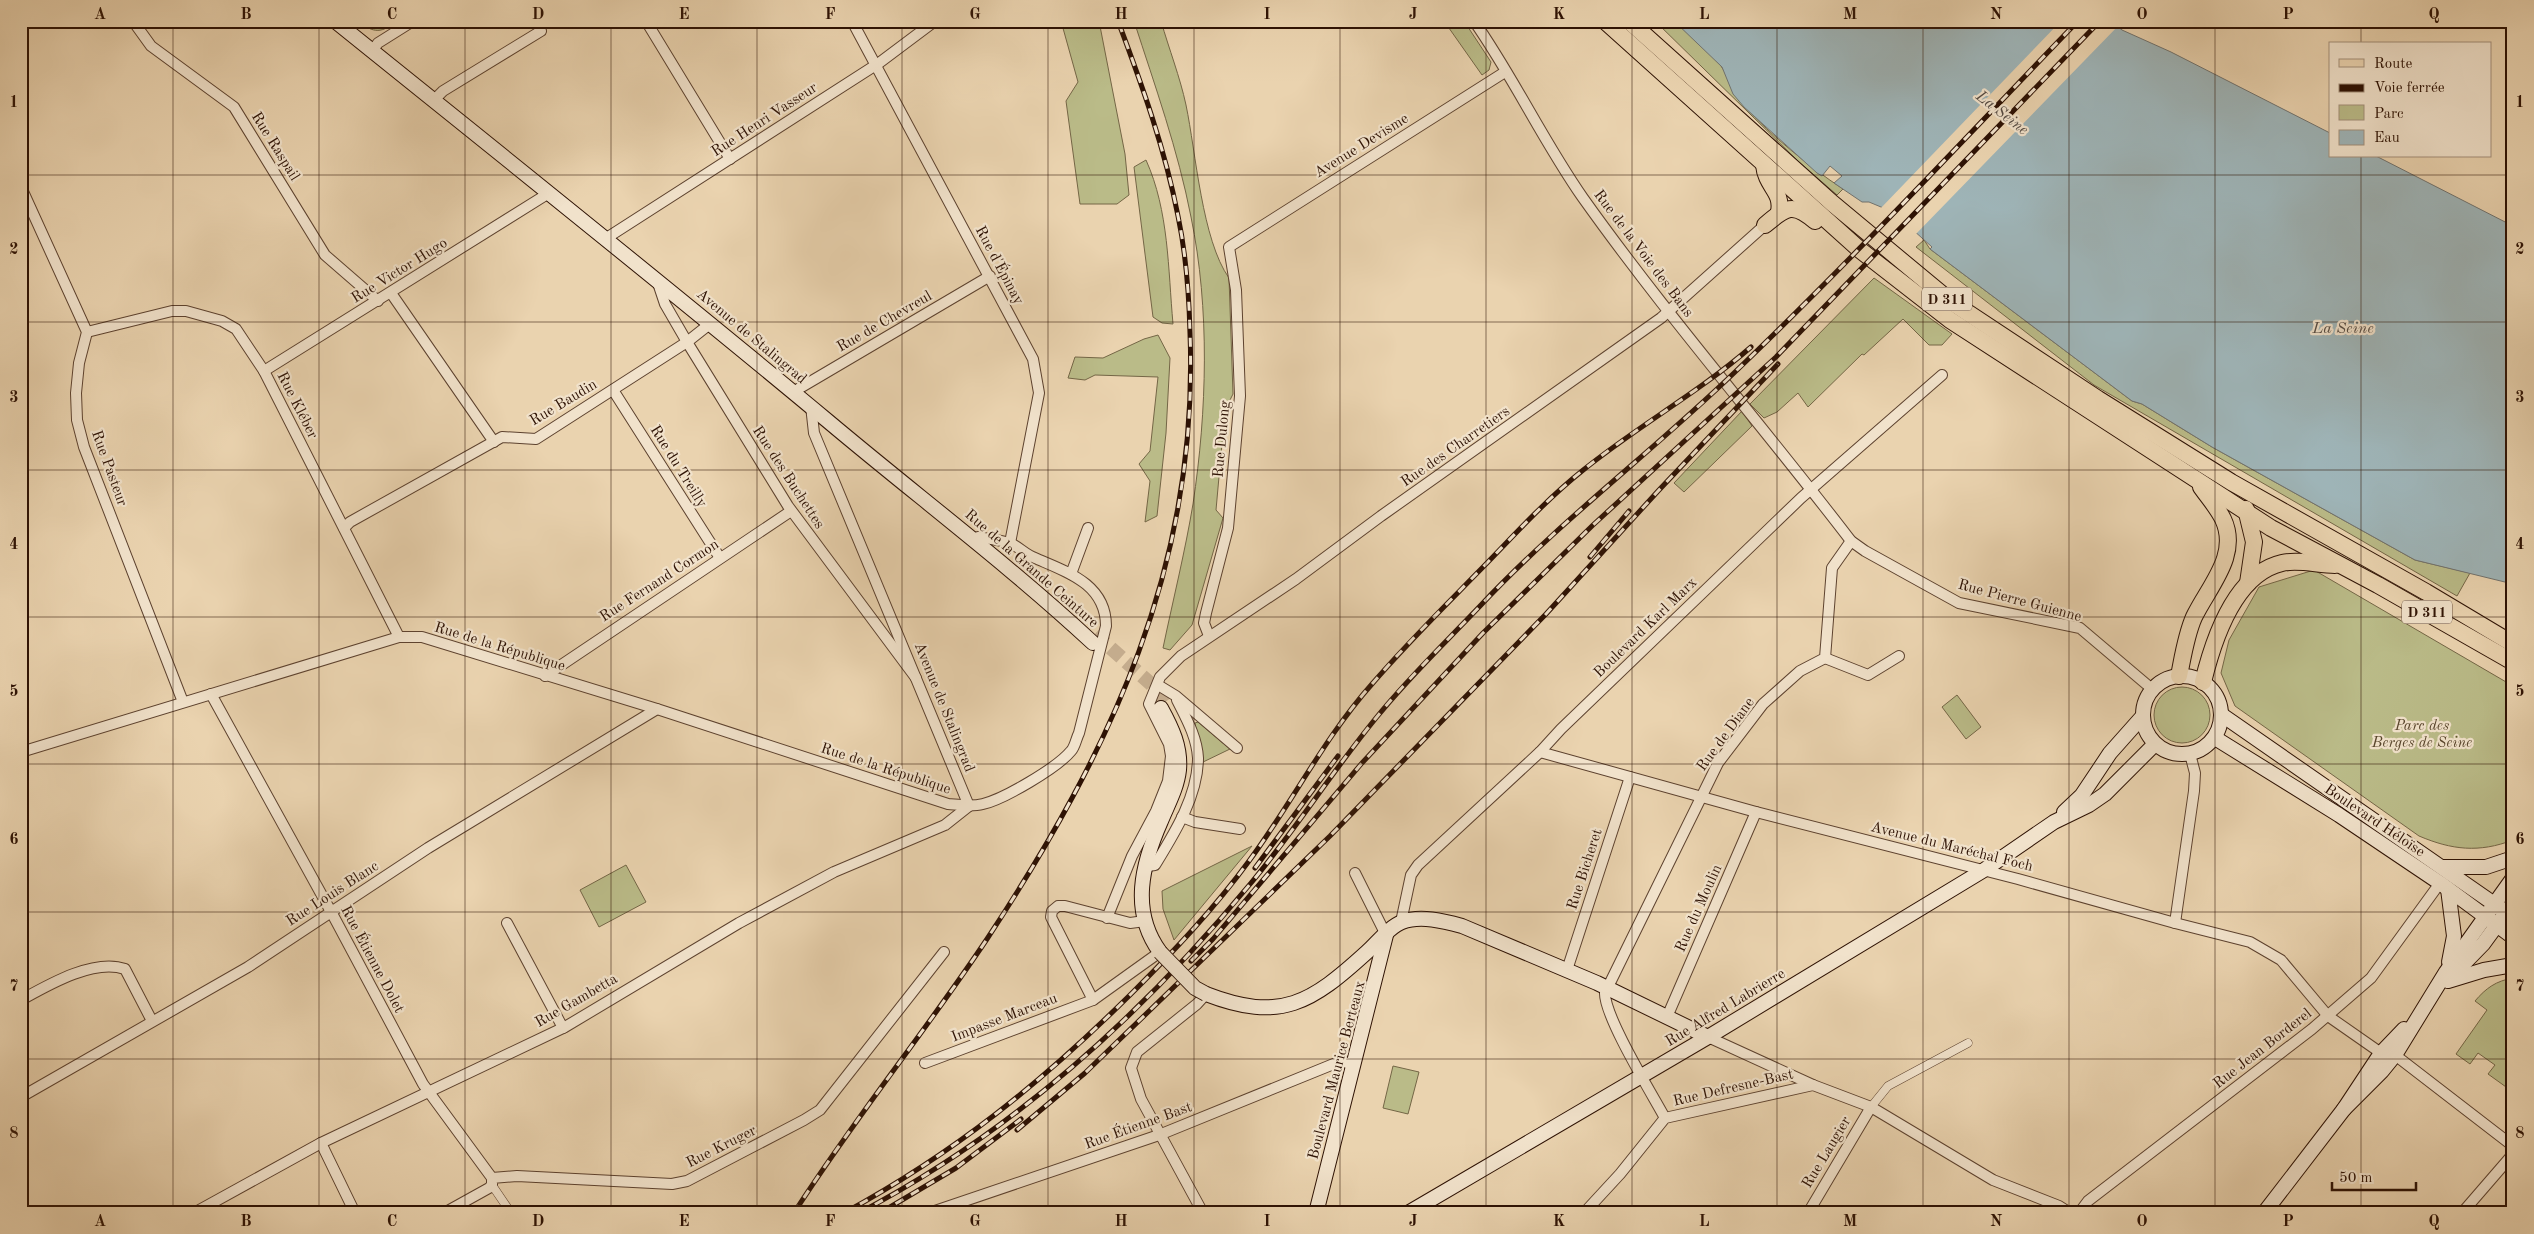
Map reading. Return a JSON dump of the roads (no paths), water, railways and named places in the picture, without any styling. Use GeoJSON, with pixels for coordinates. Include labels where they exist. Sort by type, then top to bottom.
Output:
{"type":"FeatureCollection","features":[{"type":"Feature","properties":{"kind":"main road","name":"Avenue de Stalingrad"},"geometry":{"type":"LineString","coordinates":[[335,21],[711,323],[810,406]]}},
{"type":"Feature","properties":{"kind":"main road","name":"D 311"},"geometry":{"type":"LineString","coordinates":[[1605,21],[1860,250],[1988,347],[2271,528],[2513,662]]}},
{"type":"Feature","properties":{"kind":"main road","name":"D 311"},"geometry":{"type":"LineString","coordinates":[[1629,21],[1832,204],[1950,301],[2098,399],[2231,482],[2426,592],[2513,644]]}},
{"type":"Feature","properties":{"kind":"main road"},"geometry":{"type":"LineString","coordinates":[[1764,163],[1765,178],[1776,192],[1781,204],[1779,212]]}},
{"type":"Feature","properties":{"kind":"main road"},"geometry":{"type":"LineString","coordinates":[[1765,225],[1779,212],[1794,208],[1803,210],[1842,246],[1860,250]]}},
{"type":"Feature","properties":{"kind":"main road","name":"Rue de la Grande Ceinture"},"geometry":{"type":"LineString","coordinates":[[810,406],[950,518],[1094,638],[978,537],[950,518]]}},
{"type":"Feature","properties":{"kind":"main road"},"geometry":{"type":"LineString","coordinates":[[2179,676],[2190,628],[2219,576],[2226,556],[2226,530],[2223,519],[2197,481]]}},
{"type":"Feature","properties":{"kind":"main road"},"geometry":{"type":"LineString","coordinates":[[2203,682],[2213,643],[2248,583],[2254,542],[2248,514],[2231,482]]}},
{"type":"Feature","properties":{"kind":"main road"},"geometry":{"type":"LineString","coordinates":[[2219,576],[2271,528],[2278,525],[2304,524]]}},
{"type":"Feature","properties":{"kind":"main road"},"geometry":{"type":"LineString","coordinates":[[2248,583],[2280,563],[2299,562],[2340,566]]}},
{"type":"Feature","properties":{"kind":"main road"},"geometry":{"type":"LineString","coordinates":[[2179,676],[2192,677],[2203,682],[2216,696],[2222,715],[2220,727],[2215,738],[2204,749],[2190,754],[2171,753],[2155,744],[2146,732],[2142,716],[2145,702],[2152,690],[2160,682],[2179,676]]}},
{"type":"Feature","properties":{"kind":"main road"},"geometry":{"type":"LineString","coordinates":[[1142,889],[1148,866],[1180,791],[1185,768],[1182,741],[1168,704]]}},
{"type":"Feature","properties":{"kind":"main road"},"geometry":{"type":"LineString","coordinates":[[1168,704],[1170,724],[1177,744],[1179,769],[1172,796],[1146,858],[1142,889],[1145,921],[1150,937],[1160,952],[1195,988],[1206,994],[1245,1006],[1286,1007],[1315,994],[1358,960],[1401,922],[1426,920],[1462,926],[1607,988],[1708,1037]]}},
{"type":"Feature","properties":{"kind":"main road","name":"Boulevard Héloïse"},"geometry":{"type":"LineString","coordinates":[[2222,715],[2494,903],[2511,911]]}},
{"type":"Feature","properties":{"kind":"main road","name":"Rue Alfred Labrierre"},"geometry":{"type":"LineString","coordinates":[[2054,822],[2082,795],[2110,753],[2142,716]]}},
{"type":"Feature","properties":{"kind":"main road","name":"Boulevard Héloïse"},"geometry":{"type":"LineString","coordinates":[[2215,738],[2339,815],[2444,886],[2513,938]]}},
{"type":"Feature","properties":{"kind":"main road","name":"Rue Alfred Labrierre"},"geometry":{"type":"LineString","coordinates":[[1408,1213],[1708,1037],[1984,870],[2054,822],[2105,794],[2155,744]]}},
{"type":"Feature","properties":{"kind":"main road"},"geometry":{"type":"LineString","coordinates":[[2443,867],[2486,866],[2513,858]]}},
{"type":"Feature","properties":{"kind":"main road"},"geometry":{"type":"LineString","coordinates":[[2264,1213],[2344,1109],[2382,1071],[2388,1054],[2446,977],[2484,917],[2513,878]]}},
{"type":"Feature","properties":{"kind":"main road"},"geometry":{"type":"LineString","coordinates":[[2444,886],[2454,936],[2446,977]]}},
{"type":"Feature","properties":{"kind":"main road"},"geometry":{"type":"LineString","coordinates":[[2446,977],[2483,944],[2496,926],[2511,911]]}},
{"type":"Feature","properties":{"kind":"main road","name":"Boulevard Maurice Berteaux"},"geometry":{"type":"LineString","coordinates":[[1316,1213],[1377,978],[1386,935]]}},
{"type":"Feature","properties":{"kind":"main road"},"geometry":{"type":"LineString","coordinates":[[1358,960],[1371,970],[1377,978]]}},
{"type":"Feature","properties":{"kind":"main road"},"geometry":{"type":"LineString","coordinates":[[2446,977],[2513,965]]}},
{"type":"Feature","properties":{"kind":"street","name":"Rue Raspail"},"geometry":{"type":"LineString","coordinates":[[133,21],[151,46],[234,106],[325,255],[378,301]]}},
{"type":"Feature","properties":{"kind":"street"},"geometry":{"type":"LineString","coordinates":[[372,51],[378,43],[413,21]]}},
{"type":"Feature","properties":{"kind":"street"},"geometry":{"type":"LineString","coordinates":[[646,21],[730,159]]}},
{"type":"Feature","properties":{"kind":"street","name":"Rue d'Épinay"},"geometry":{"type":"LineString","coordinates":[[852,21],[874,66],[990,276],[1033,359],[1039,393],[1010,543]]}},
{"type":"Feature","properties":{"kind":"street","name":"Rue Henri Vasseur"},"geometry":{"type":"LineString","coordinates":[[605,238],[874,66],[935,21]]}},
{"type":"Feature","properties":{"kind":"street","name":"Rue de la Voie des Bans"},"geometry":{"type":"LineString","coordinates":[[1474,21],[1549,147],[1583,198],[1668,311],[1811,489]]}},
{"type":"Feature","properties":{"kind":"street"},"geometry":{"type":"LineString","coordinates":[[434,100],[443,91],[541,31]]}},
{"type":"Feature","properties":{"kind":"street","name":"Avenue Devisme"},"geometry":{"type":"LineString","coordinates":[[1233,243],[1505,72]]}},
{"type":"Feature","properties":{"kind":"street"},"geometry":{"type":"LineString","coordinates":[[21,187],[87,332]]}},
{"type":"Feature","properties":{"kind":"street","name":"Rue Victor Hugo"},"geometry":{"type":"LineString","coordinates":[[264,371],[549,193]]}},
{"type":"Feature","properties":{"kind":"street","name":"Rue des Charretiers"},"geometry":{"type":"LineString","coordinates":[[1107,918],[1132,856],[1162,797],[1170,770],[1171,756],[1165,734],[1149,708],[1160,677],[1172,663],[1209,636],[1228,626],[1296,579],[1381,516],[1661,318],[1765,225]]}},
{"type":"Feature","properties":{"kind":"street","name":"Rue Dulong"},"geometry":{"type":"LineString","coordinates":[[1209,636],[1205,618],[1228,528],[1240,396],[1236,290],[1228,252],[1233,243]]}},
{"type":"Feature","properties":{"kind":"street","name":"Rue de Chevreul"},"geometry":{"type":"LineString","coordinates":[[793,392],[990,276]]}},
{"type":"Feature","properties":{"kind":"street","name":"Rue des Buchettes"},"geometry":{"type":"LineString","coordinates":[[657,280],[666,304],[687,342],[791,511],[916,678]]}},
{"type":"Feature","properties":{"kind":"street"},"geometry":{"type":"LineString","coordinates":[[391,293],[494,442]]}},
{"type":"Feature","properties":{"kind":"street","name":"Rue Kléber"},"geometry":{"type":"LineString","coordinates":[[87,332],[172,311],[186,311],[222,321],[236,328],[264,371],[399,637]]}},
{"type":"Feature","properties":{"kind":"street","name":"Rue Baudin"},"geometry":{"type":"LineString","coordinates":[[344,528],[502,437],[536,439],[687,342],[711,323]]}},
{"type":"Feature","properties":{"kind":"street","name":"Rue Pasteur"},"geometry":{"type":"LineString","coordinates":[[87,332],[76,393],[78,420],[84,447],[183,702]]}},
{"type":"Feature","properties":{"kind":"street","name":"Boulevard Karl Marx"},"geometry":{"type":"LineString","coordinates":[[1401,922],[1411,875],[1418,864],[1540,752],[1568,722],[1811,489],[1942,376]]}},
{"type":"Feature","properties":{"kind":"street","name":"Rue du Treilly"},"geometry":{"type":"LineString","coordinates":[[612,390],[720,558]]}},
{"type":"Feature","properties":{"kind":"street","name":"Avenue de Stalingrad"},"geometry":{"type":"LineString","coordinates":[[810,406],[814,433],[969,806]]}},
{"type":"Feature","properties":{"kind":"street","name":"Rue Pierre Guienne"},"geometry":{"type":"LineString","coordinates":[[1811,489],[1851,541],[1865,551],[1958,603],[2080,628],[2152,690]]}},
{"type":"Feature","properties":{"kind":"street","name":"Rue Fernand Cormon"},"geometry":{"type":"LineString","coordinates":[[545,676],[791,511]]}},
{"type":"Feature","properties":{"kind":"street"},"geometry":{"type":"LineString","coordinates":[[1072,574],[1088,528]]}},
{"type":"Feature","properties":{"kind":"street","name":"Rue de la Grande Ceinture"},"geometry":{"type":"LineString","coordinates":[[969,806],[996,800],[1019,788],[1056,764],[1072,750],[1079,734],[1106,626],[1103,605],[1093,591],[1072,574],[1032,557],[1010,543],[978,537]]}},
{"type":"Feature","properties":{"kind":"street"},"geometry":{"type":"LineString","coordinates":[[1851,541],[1832,568],[1825,658],[1868,675],[1899,656]]}},
{"type":"Feature","properties":{"kind":"street","name":"Rue de la République"},"geometry":{"type":"LineString","coordinates":[[21,752],[83,735],[114,722],[399,637],[422,637],[657,710],[948,804],[969,806]]}},
{"type":"Feature","properties":{"kind":"street","name":"Rue de Diane"},"geometry":{"type":"LineString","coordinates":[[1607,988],[1700,796],[1718,763],[1763,704],[1800,671],[1825,658]]}},
{"type":"Feature","properties":{"kind":"street"},"geometry":{"type":"LineString","coordinates":[[1148,866],[1155,865],[1182,817],[1195,777],[1198,758],[1190,724],[1168,704],[1158,685]]}},
{"type":"Feature","properties":{"kind":"street","name":"Rue Étienne Dolet"},"geometry":{"type":"LineString","coordinates":[[210,694],[331,911],[427,1090],[492,1181],[511,1213]]}},
{"type":"Feature","properties":{"kind":"street"},"geometry":{"type":"LineString","coordinates":[[1168,704],[1237,748]]}},
{"type":"Feature","properties":{"kind":"street","name":"Rue Louis Blanc"},"geometry":{"type":"LineString","coordinates":[[21,1097],[248,966],[428,848],[657,710]]}},
{"type":"Feature","properties":{"kind":"street","name":"Avenue du Maréchal Foch"},"geometry":{"type":"LineString","coordinates":[[1540,752],[1756,812],[1984,870],[2258,945],[2286,965],[2328,1016],[2388,1054],[2513,1146]]}},
{"type":"Feature","properties":{"kind":"street"},"geometry":{"type":"LineString","coordinates":[[2175,923],[2194,791],[2195,773],[2190,754]]}},
{"type":"Feature","properties":{"kind":"street","name":"Rue Bicheret"},"geometry":{"type":"LineString","coordinates":[[1567,970],[1630,777]]}},
{"type":"Feature","properties":{"kind":"street","name":"Rue Gambetta"},"geometry":{"type":"LineString","coordinates":[[194,1213],[320,1143],[427,1090],[563,1028],[739,923],[834,872],[945,825],[969,806]]}},
{"type":"Feature","properties":{"kind":"street","name":"Rue du Moulin"},"geometry":{"type":"LineString","coordinates":[[1667,1017],[1756,812]]}},
{"type":"Feature","properties":{"kind":"street"},"geometry":{"type":"LineString","coordinates":[[1182,817],[1195,822],[1240,829]]}},
{"type":"Feature","properties":{"kind":"street"},"geometry":{"type":"LineString","coordinates":[[1355,873],[1386,935]]}},
{"type":"Feature","properties":{"kind":"street","name":"Rue Jean Borderel"},"geometry":{"type":"LineString","coordinates":[[2079,1213],[2088,1202],[2328,1016],[2370,978],[2444,886]]}},
{"type":"Feature","properties":{"kind":"street"},"geometry":{"type":"LineString","coordinates":[[1092,1000],[1053,925],[1052,911],[1058,906],[1065,906],[1130,923],[1145,921]]}},
{"type":"Feature","properties":{"kind":"street"},"geometry":{"type":"LineString","coordinates":[[507,923],[563,1028]]}},
{"type":"Feature","properties":{"kind":"street","name":"Rue Kruger"},"geometry":{"type":"LineString","coordinates":[[444,1213],[492,1181],[517,1176],[657,1184],[687,1181],[812,1116],[820,1110],[944,952]]}},
{"type":"Feature","properties":{"kind":"street","name":"Impasse Marceau"},"geometry":{"type":"LineString","coordinates":[[925,1063],[1092,1000],[1160,952]]}},
{"type":"Feature","properties":{"kind":"street"},"geometry":{"type":"LineString","coordinates":[[21,1000],[56,981],[77,973],[115,965],[125,969],[152,1021]]}},
{"type":"Feature","properties":{"kind":"street"},"geometry":{"type":"LineString","coordinates":[[1607,988],[1605,997],[1608,1007],[1665,1118]]}},
{"type":"Feature","properties":{"kind":"street"},"geometry":{"type":"LineString","coordinates":[[1203,1213],[1159,1136],[1141,1098],[1132,1074],[1131,1063],[1137,1052],[1197,1004],[1206,994]]}},
{"type":"Feature","properties":{"kind":"street"},"geometry":{"type":"LineString","coordinates":[[1708,1037],[1813,1084],[1871,1107],[1993,1180],[2059,1206],[2070,1213]]}},
{"type":"Feature","properties":{"kind":"street"},"geometry":{"type":"LineString","coordinates":[[1871,1107],[1888,1086],[1968,1043]]}},
{"type":"Feature","properties":{"kind":"street","name":"Rue Étienne Bast"},"geometry":{"type":"LineString","coordinates":[[929,1213],[937,1208],[1159,1136],[1341,1061],[1354,1065]]}},
{"type":"Feature","properties":{"kind":"street","name":"Rue Defresne-Bast"},"geometry":{"type":"LineString","coordinates":[[1584,1213],[1620,1174],[1665,1118],[1813,1084]]}},
{"type":"Feature","properties":{"kind":"street","name":"Rue Laugier"},"geometry":{"type":"LineString","coordinates":[[1808,1213],[1871,1107]]}},
{"type":"Feature","properties":{"kind":"street"},"geometry":{"type":"LineString","coordinates":[[320,1143],[354,1213]]}},
{"type":"Feature","properties":{"kind":"street"},"geometry":{"type":"LineString","coordinates":[[2462,1213],[2513,1154]]}},
{"type":"Feature","properties":{"kind":"water","name":"La Seine"},"geometry":{"type":"Polygon","coordinates":[[[1674,21],[2111,21],[2122,30],[2171,52],[2329,132],[2329,158],[2380,158],[2513,226],[2513,584],[2415,560],[2212,447],[2142,404],[2132,401],[1930,249],[1932,247],[1893,212],[1869,202],[1862,202],[1834,183],[1842,176],[1830,166],[1822,176],[1817,173],[1744,107],[1733,94],[1722,67],[1674,21]]]}},
{"type":"Feature","properties":{"kind":"tunnel"},"geometry":{"type":"LineString","coordinates":[[1095,634],[1151,684],[1166,704]]}},
{"type":"Feature","properties":{"kind":"railway"},"geometry":{"type":"LineString","coordinates":[[794,1213],[963,974],[1032,868],[1073,797],[1109,725],[1139,652],[1163,577],[1180,499],[1189,418],[1190,333],[1188,289],[1181,230],[1167,166],[1144,93],[1118,21]]}},
{"type":"Feature","properties":{"kind":"railway"},"geometry":{"type":"LineString","coordinates":[[859,1213],[916,1181],[970,1146],[1071,1068],[1119,1025],[1165,980],[1251,883],[1360,738],[1388,703],[1427,660],[1542,544],[1703,402],[1779,329],[2078,21]]}},
{"type":"Feature","properties":{"kind":"railway"},"geometry":{"type":"LineString","coordinates":[[1191,961],[1213,939],[1362,763],[1483,633],[1593,525],[1776,357],[2100,21]]}},
{"type":"Feature","properties":{"kind":"railway"},"geometry":{"type":"LineString","coordinates":[[844,1213],[923,1166],[996,1114],[1064,1057],[1131,994],[1193,930],[1222,896],[1265,839],[1339,726],[1386,668],[1428,623],[1532,516],[1569,482],[1603,455],[1710,380],[1751,347]]}},
{"type":"Feature","properties":{"kind":"railway"},"geometry":{"type":"LineString","coordinates":[[1017,1130],[1085,1073],[1330,836],[1546,614],[1659,490],[1778,364]]}},
{"type":"Feature","properties":{"kind":"railway"},"geometry":{"type":"LineString","coordinates":[[1590,557],[1629,511]]}},
{"type":"Feature","properties":{"kind":"railway"},"geometry":{"type":"LineString","coordinates":[[1255,868],[1338,756]]}},
{"type":"Feature","properties":{"kind":"railway"},"geometry":{"type":"LineString","coordinates":[[880,1213],[956,1168],[1021,1119]]}},
{"type":"Feature","properties":{"kind":"park label","name":"Parc des Berges de Seine"},"geometry":{"type":"Point","coordinates":[2422,734]}}]}
